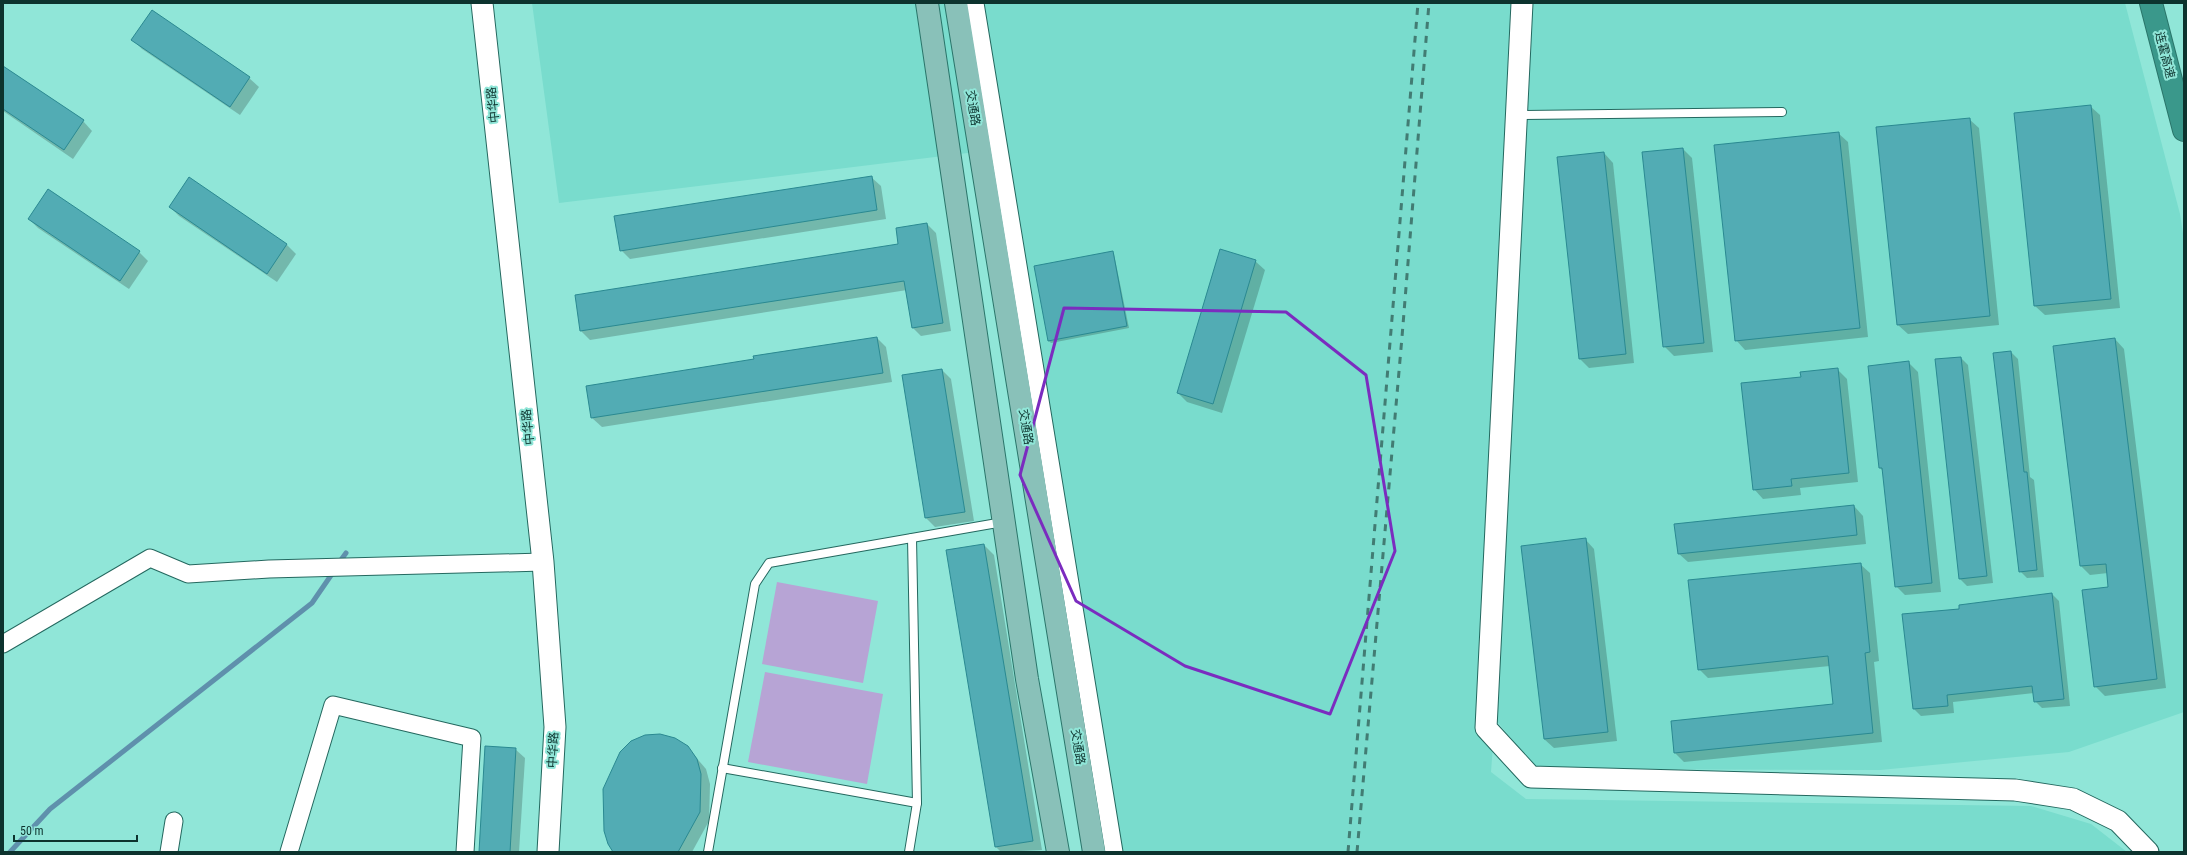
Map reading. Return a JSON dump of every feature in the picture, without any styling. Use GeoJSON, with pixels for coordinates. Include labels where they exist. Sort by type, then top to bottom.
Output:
{"type":"FeatureCollection","features":[{"type":"Feature","properties":{"kind":"highway","name":"连霍高速"},"geometry":{"type":"LineString","coordinates":[[2151,3],[2184,130]]}},
{"type":"Feature","properties":{"kind":"main road"},"geometry":{"type":"LineString","coordinates":[[926,3],[1027,679],[1058,852]]}},
{"type":"Feature","properties":{"kind":"main road","name":"交通路"},"geometry":{"type":"LineString","coordinates":[[956,3],[1094,852]]}},
{"type":"Feature","properties":{"kind":"street","name":"中华路"},"geometry":{"type":"LineString","coordinates":[[482,3],[543,562],[554,727],[548,852]]}},
{"type":"Feature","properties":{"kind":"street"},"geometry":{"type":"LineString","coordinates":[[975,3],[1114,852]]}},
{"type":"Feature","properties":{"kind":"street"},"geometry":{"type":"LineString","coordinates":[[1522,3],[1518,114],[1486,728],[1530,777],[2015,790],[2073,799],[2118,821],[2148,852]]}},
{"type":"Feature","properties":{"kind":"street"},"geometry":{"type":"LineString","coordinates":[[3,644],[150,558],[188,574],[328,568],[543,562]]}},
{"type":"Feature","properties":{"kind":"street"},"geometry":{"type":"LineString","coordinates":[[289,852],[333,705],[472,738],[465,852]]}},
{"type":"Feature","properties":{"kind":"street"},"geometry":{"type":"LineString","coordinates":[[169,852],[174,821]]}},
{"type":"Feature","properties":{"kind":"lane"},"geometry":{"type":"LineString","coordinates":[[1518,114],[1782,112]]}},
{"type":"Feature","properties":{"kind":"lane"},"geometry":{"type":"LineString","coordinates":[[708,852],[755,584],[770,563],[1004,521]]}},
{"type":"Feature","properties":{"kind":"lane"},"geometry":{"type":"LineString","coordinates":[[909,852],[917,803],[912,538]]}},
{"type":"Feature","properties":{"kind":"lane"},"geometry":{"type":"LineString","coordinates":[[722,768],[917,803]]}},
{"type":"Feature","properties":{"kind":"highlighted area"},"geometry":{"type":"Polygon","coordinates":[[[1064,308],[1286,312],[1366,375],[1395,551],[1330,714],[1185,666],[1076,601],[1020,475],[1064,308]]]}},
{"type":"Feature","properties":{"kind":"shaded area"},"geometry":{"type":"Polygon","coordinates":[[[532,3],[2125,3],[2180,214],[2184,240],[2184,712],[2069,752],[1880,770],[1537,769],[1495,719],[1491,772],[1526,799],[2031,806],[2091,824],[2127,852],[1121,852],[992,150],[559,203],[532,3]]]}},
{"type":"Feature","properties":{"kind":"shaded area"},"geometry":{"type":"Polygon","coordinates":[[[777,582],[878,601],[863,683],[762,664],[777,582]]]}},
{"type":"Feature","properties":{"kind":"shaded area"},"geometry":{"type":"Polygon","coordinates":[[[765,672],[883,694],[867,784],[748,762],[765,672]]]}},
{"type":"Feature","properties":{"kind":"building"},"geometry":{"type":"Polygon","coordinates":[[[152,10],[250,77],[230,107],[131,40],[152,10]]]}},
{"type":"Feature","properties":{"kind":"building"},"geometry":{"type":"Polygon","coordinates":[[[3,66],[84,120],[64,150],[3,109],[3,66]]]}},
{"type":"Feature","properties":{"kind":"building"},"geometry":{"type":"Polygon","coordinates":[[[2091,105],[2111,299],[2034,306],[2014,113],[2091,105]]]}},
{"type":"Feature","properties":{"kind":"building"},"geometry":{"type":"Polygon","coordinates":[[[1970,118],[1990,316],[1897,325],[1876,127],[1970,118]]]}},
{"type":"Feature","properties":{"kind":"building"},"geometry":{"type":"Polygon","coordinates":[[[1839,132],[1860,328],[1735,341],[1714,145],[1839,132]]]}},
{"type":"Feature","properties":{"kind":"building"},"geometry":{"type":"Polygon","coordinates":[[[1683,148],[1704,343],[1663,347],[1642,152],[1683,148]]]}},
{"type":"Feature","properties":{"kind":"building"},"geometry":{"type":"Polygon","coordinates":[[[1604,152],[1626,354],[1579,359],[1557,157],[1604,152]]]}},
{"type":"Feature","properties":{"kind":"building"},"geometry":{"type":"Polygon","coordinates":[[[872,176],[877,210],[620,251],[614,216],[872,176]]]}},
{"type":"Feature","properties":{"kind":"building"},"geometry":{"type":"Polygon","coordinates":[[[189,177],[287,244],[267,274],[169,207],[189,177]]]}},
{"type":"Feature","properties":{"kind":"building"},"geometry":{"type":"Polygon","coordinates":[[[48,189],[140,251],[120,281],[28,219],[48,189]]]}},
{"type":"Feature","properties":{"kind":"building"},"geometry":{"type":"Polygon","coordinates":[[[927,223],[943,323],[912,328],[904,281],[580,331],[575,295],[898,244],[896,228],[927,223]]]}},
{"type":"Feature","properties":{"kind":"building"},"geometry":{"type":"Polygon","coordinates":[[[1220,249],[1256,260],[1213,404],[1177,393],[1220,249]]]}},
{"type":"Feature","properties":{"kind":"building"},"geometry":{"type":"Polygon","coordinates":[[[1113,251],[1127,326],[1048,341],[1034,266],[1113,251]]]}},
{"type":"Feature","properties":{"kind":"building"},"geometry":{"type":"Polygon","coordinates":[[[877,337],[883,373],[591,418],[586,386],[754,359],[753,356],[877,337]]]}},
{"type":"Feature","properties":{"kind":"building"},"geometry":{"type":"Polygon","coordinates":[[[2115,338],[2157,679],[2094,687],[2082,590],[2108,587],[2106,564],[2080,566],[2053,346],[2115,338]]]}},
{"type":"Feature","properties":{"kind":"building"},"geometry":{"type":"Polygon","coordinates":[[[2011,351],[2024,472],[2027,472],[2037,570],[2019,572],[1993,353],[2011,351]]]}},
{"type":"Feature","properties":{"kind":"building"},"geometry":{"type":"Polygon","coordinates":[[[1961,357],[1987,576],[1959,579],[1935,359],[1961,357]]]}},
{"type":"Feature","properties":{"kind":"building"},"geometry":{"type":"Polygon","coordinates":[[[1909,361],[1932,583],[1895,587],[1882,468],[1879,468],[1868,366],[1909,361]]]}},
{"type":"Feature","properties":{"kind":"building"},"geometry":{"type":"Polygon","coordinates":[[[1838,368],[1849,473],[1791,479],[1792,486],[1753,490],[1741,383],[1801,377],[1800,372],[1838,368]]]}},
{"type":"Feature","properties":{"kind":"building"},"geometry":{"type":"Polygon","coordinates":[[[942,369],[965,512],[925,518],[902,375],[942,369]]]}},
{"type":"Feature","properties":{"kind":"building"},"geometry":{"type":"Polygon","coordinates":[[[1854,505],[1857,535],[1678,554],[1674,524],[1854,505]]]}},
{"type":"Feature","properties":{"kind":"building"},"geometry":{"type":"Polygon","coordinates":[[[1586,538],[1608,732],[1544,739],[1521,546],[1586,538]]]}},
{"type":"Feature","properties":{"kind":"building"},"geometry":{"type":"Polygon","coordinates":[[[984,544],[1033,841],[995,847],[946,550],[984,544]]]}},
{"type":"Feature","properties":{"kind":"building"},"geometry":{"type":"Polygon","coordinates":[[[1861,563],[1870,652],[1865,653],[1873,733],[1674,753],[1671,721],[1833,704],[1828,656],[1698,670],[1688,580],[1861,563]]]}},
{"type":"Feature","properties":{"kind":"building"},"geometry":{"type":"Polygon","coordinates":[[[2052,593],[2064,699],[2034,702],[2032,686],[1947,695],[1948,706],[1913,709],[1902,614],[1959,609],[1959,605],[2052,593]]]}},
{"type":"Feature","properties":{"kind":"building"},"geometry":{"type":"Polygon","coordinates":[[[660,734],[675,738],[688,746],[697,759],[701,774],[700,812],[678,852],[613,852],[608,844],[604,831],[603,789],[620,752],[631,741],[645,735],[660,734]]]}},
{"type":"Feature","properties":{"kind":"building"},"geometry":{"type":"Polygon","coordinates":[[[485,746],[516,748],[510,852],[479,852],[485,746]]]}},
{"type":"Feature","properties":{"kind":"waterway"},"geometry":{"type":"LineString","coordinates":[[338,564],[346,553]]}},
{"type":"Feature","properties":{"kind":"waterway"},"geometry":{"type":"LineString","coordinates":[[10,852],[50,809],[312,603],[334,571]]}},
{"type":"Feature","properties":{"kind":"railway"},"geometry":{"type":"LineString","coordinates":[[1348,852],[1418,3]]}},
{"type":"Feature","properties":{"kind":"railway"},"geometry":{"type":"LineString","coordinates":[[1357,852],[1402,337],[1429,3]]}}]}
